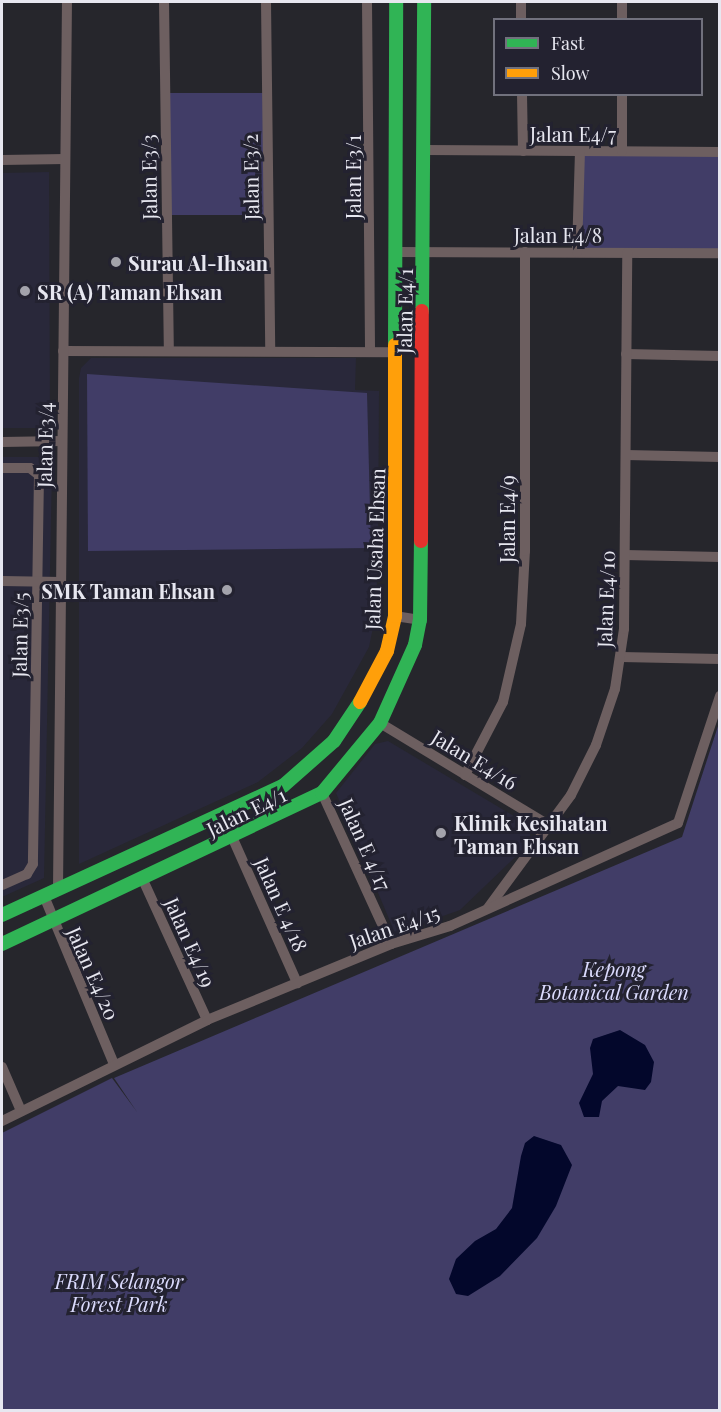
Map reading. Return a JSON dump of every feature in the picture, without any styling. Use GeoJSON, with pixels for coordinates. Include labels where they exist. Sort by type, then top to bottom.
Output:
{"type":"FeatureCollection","features":[{"type":"Feature","properties":{"kind":"street","name":"Jalan E3/4"},"geometry":{"type":"LineString","coordinates":[[58,889],[67,2]]}},
{"type":"Feature","properties":{"kind":"street","name":"Jalan E3/3"},"geometry":{"type":"LineString","coordinates":[[164,2],[169,351]]}},
{"type":"Feature","properties":{"kind":"street","name":"Jalan E3/2"},"geometry":{"type":"LineString","coordinates":[[266,2],[270,351]]}},
{"type":"Feature","properties":{"kind":"street","name":"Jalan E3/1"},"geometry":{"type":"LineString","coordinates":[[367,2],[370,352]]}},
{"type":"Feature","properties":{"kind":"street","name":"Jalan Usaha Ehsan"},"geometry":{"type":"LineString","coordinates":[[2,915],[283,786],[322,753],[354,712],[387,651],[395,616],[396,2]]}},
{"type":"Feature","properties":{"kind":"street","name":"Jalan E4/1"},"geometry":{"type":"LineString","coordinates":[[2,944],[233,839],[322,793],[380,723],[415,645],[420,620],[425,150],[424,2]]}},
{"type":"Feature","properties":{"kind":"street"},"geometry":{"type":"LineString","coordinates":[[521,2],[521,18]]}},
{"type":"Feature","properties":{"kind":"street"},"geometry":{"type":"LineString","coordinates":[[622,2],[622,18]]}},
{"type":"Feature","properties":{"kind":"street"},"geometry":{"type":"LineString","coordinates":[[522,96],[523,151]]}},
{"type":"Feature","properties":{"kind":"street"},"geometry":{"type":"LineString","coordinates":[[622,96],[622,152]]}},
{"type":"Feature","properties":{"kind":"street","name":"Jalan E4/7"},"geometry":{"type":"LineString","coordinates":[[425,150],[720,152]]}},
{"type":"Feature","properties":{"kind":"street"},"geometry":{"type":"LineString","coordinates":[[578,252],[580,151]]}},
{"type":"Feature","properties":{"kind":"street"},"geometry":{"type":"LineString","coordinates":[[2,160],[65,159]]}},
{"type":"Feature","properties":{"kind":"street","name":"Jalan E4/8"},"geometry":{"type":"LineString","coordinates":[[397,252],[720,253]]}},
{"type":"Feature","properties":{"kind":"street","name":"Jalan E4/9"},"geometry":{"type":"LineString","coordinates":[[465,775],[503,702],[521,624],[525,551],[525,252]]}},
{"type":"Feature","properties":{"kind":"street","name":"Jalan E4/10"},"geometry":{"type":"LineString","coordinates":[[488,909],[550,826],[596,746],[615,689],[621,657],[625,555],[627,253]]}},
{"type":"Feature","properties":{"kind":"street"},"geometry":{"type":"LineString","coordinates":[[63,351],[397,352]]}},
{"type":"Feature","properties":{"kind":"street"},"geometry":{"type":"LineString","coordinates":[[626,354],[720,356]]}},
{"type":"Feature","properties":{"kind":"street"},"geometry":{"type":"LineString","coordinates":[[2,442],[62,441]]}},
{"type":"Feature","properties":{"kind":"street"},"geometry":{"type":"LineString","coordinates":[[626,455],[720,457]]}},
{"type":"Feature","properties":{"kind":"street","name":"Jalan E3/5"},"geometry":{"type":"LineString","coordinates":[[2,468],[30,468],[39,475],[33,864],[27,874],[2,885]]}},
{"type":"Feature","properties":{"kind":"street"},"geometry":{"type":"LineString","coordinates":[[625,555],[720,557]]}},
{"type":"Feature","properties":{"kind":"street"},"geometry":{"type":"LineString","coordinates":[[2,581],[61,582]]}},
{"type":"Feature","properties":{"kind":"street"},"geometry":{"type":"LineString","coordinates":[[395,616],[420,620]]}},
{"type":"Feature","properties":{"kind":"street"},"geometry":{"type":"LineString","coordinates":[[621,657],[720,659]]}},
{"type":"Feature","properties":{"kind":"street","name":"Jalan E4/15"},"geometry":{"type":"LineString","coordinates":[[2,1121],[207,1020],[391,944],[450,926],[678,823],[720,696]]}},
{"type":"Feature","properties":{"kind":"street","name":"Jalan E4/16"},"geometry":{"type":"LineString","coordinates":[[380,723],[550,826]]}},
{"type":"Feature","properties":{"kind":"street","name":"Jalan E 4/17"},"geometry":{"type":"LineString","coordinates":[[322,793],[391,944]]}},
{"type":"Feature","properties":{"kind":"street","name":"Jalan E 4/18"},"geometry":{"type":"LineString","coordinates":[[233,839],[297,983]]}},
{"type":"Feature","properties":{"kind":"street","name":"Jalan E4/19"},"geometry":{"type":"LineString","coordinates":[[143,880],[207,1020]]}},
{"type":"Feature","properties":{"kind":"street","name":"Jalan E4/20"},"geometry":{"type":"LineString","coordinates":[[44,896],[51,921],[114,1064]]}},
{"type":"Feature","properties":{"kind":"street"},"geometry":{"type":"LineString","coordinates":[[2,1067],[21,1111]]}},
{"type":"Feature","properties":{"kind":"shaded area","name":"SR (A) Taman Ehsan"},"geometry":{"type":"Polygon","coordinates":[[[49,172],[50,428],[2,428],[2,173],[49,172]]]}},
{"type":"Feature","properties":{"kind":"shaded area","name":"SMK Taman Ehsan"},"geometry":{"type":"Polygon","coordinates":[[[91,358],[356,358],[355,390],[379,391],[378,562],[375,618],[369,647],[332,714],[302,748],[258,782],[79,864],[79,378],[81,368],[91,358]]]}},
{"type":"Feature","properties":{"kind":"shaded area"},"geometry":{"type":"Polygon","coordinates":[[[2,457],[41,457],[52,467],[44,878],[2,897],[2,457]]]}},
{"type":"Feature","properties":{"kind":"shaded area","name":"Klinik Kesihatan Taman Ehsan"},"geometry":{"type":"Polygon","coordinates":[[[388,741],[529,825],[531,842],[460,910],[395,933],[336,793],[375,744],[388,741]]]}},
{"type":"Feature","properties":{"kind":"green space"},"geometry":{"type":"Polygon","coordinates":[[[165,93],[267,93],[269,215],[167,215],[165,93]]]}},
{"type":"Feature","properties":{"kind":"green space"},"geometry":{"type":"Polygon","coordinates":[[[580,151],[719,152],[719,253],[577,252],[580,151]]]}},
{"type":"Feature","properties":{"kind":"green space"},"geometry":{"type":"Polygon","coordinates":[[[87,374],[367,393],[371,548],[88,551],[87,374]]]}},
{"type":"Feature","properties":{"kind":"green space"},"geometry":{"type":"Polygon","coordinates":[[[719,723],[719,1410],[2,1410],[2,1133],[112,1078],[137,1112],[114,1078],[682,837],[719,723]]]}},
{"type":"Feature","properties":{"kind":"water"},"geometry":{"type":"Polygon","coordinates":[[[620,1030],[645,1045],[654,1062],[651,1082],[645,1090],[618,1086],[602,1101],[599,1117],[584,1117],[579,1103],[593,1074],[590,1048],[593,1039],[620,1030]]]}},
{"type":"Feature","properties":{"kind":"water"},"geometry":{"type":"Polygon","coordinates":[[[534,1136],[561,1145],[572,1165],[556,1206],[537,1238],[500,1276],[468,1296],[456,1294],[449,1279],[456,1259],[475,1241],[496,1229],[512,1208],[521,1156],[525,1143],[534,1136]]]}},
{"type":"Feature","properties":{"kind":"traffic: fast"},"geometry":{"type":"LineString","coordinates":[[395,345],[396,2]]}},
{"type":"Feature","properties":{"kind":"traffic: fast"},"geometry":{"type":"LineString","coordinates":[[422,311],[424,2]]}},
{"type":"Feature","properties":{"kind":"traffic: fast"},"geometry":{"type":"LineString","coordinates":[[2,944],[322,793],[380,723],[415,645],[420,620],[421,541]]}},
{"type":"Feature","properties":{"kind":"traffic: fast"},"geometry":{"type":"LineString","coordinates":[[2,915],[283,786],[334,741],[360,702]]}},
{"type":"Feature","properties":{"kind":"traffic: slow"},"geometry":{"type":"LineString","coordinates":[[360,702],[387,651],[395,616],[395,345]]}},
{"type":"Feature","properties":{"kind":"traffic: jam"},"geometry":{"type":"LineString","coordinates":[[421,541],[422,311]]}},
{"type":"Feature","properties":{"kind":"place","name":"Surau Al-Ihsan"},"geometry":{"type":"Point","coordinates":[116,262]}},
{"type":"Feature","properties":{"kind":"place","name":"SR (A) Taman Ehsan"},"geometry":{"type":"Point","coordinates":[25,291]}},
{"type":"Feature","properties":{"kind":"place","name":"SMK Taman Ehsan"},"geometry":{"type":"Point","coordinates":[227,590]}},
{"type":"Feature","properties":{"kind":"place","name":"Klinik Kesihatan Taman Ehsan"},"geometry":{"type":"Point","coordinates":[441,833]}},
{"type":"Feature","properties":{"kind":"park label","name":"Kepong Botanical Garden"},"geometry":{"type":"Point","coordinates":[614,980]}},
{"type":"Feature","properties":{"kind":"park label","name":"FRIM Selangor Forest Park"},"geometry":{"type":"Point","coordinates":[119,1292]}}]}
